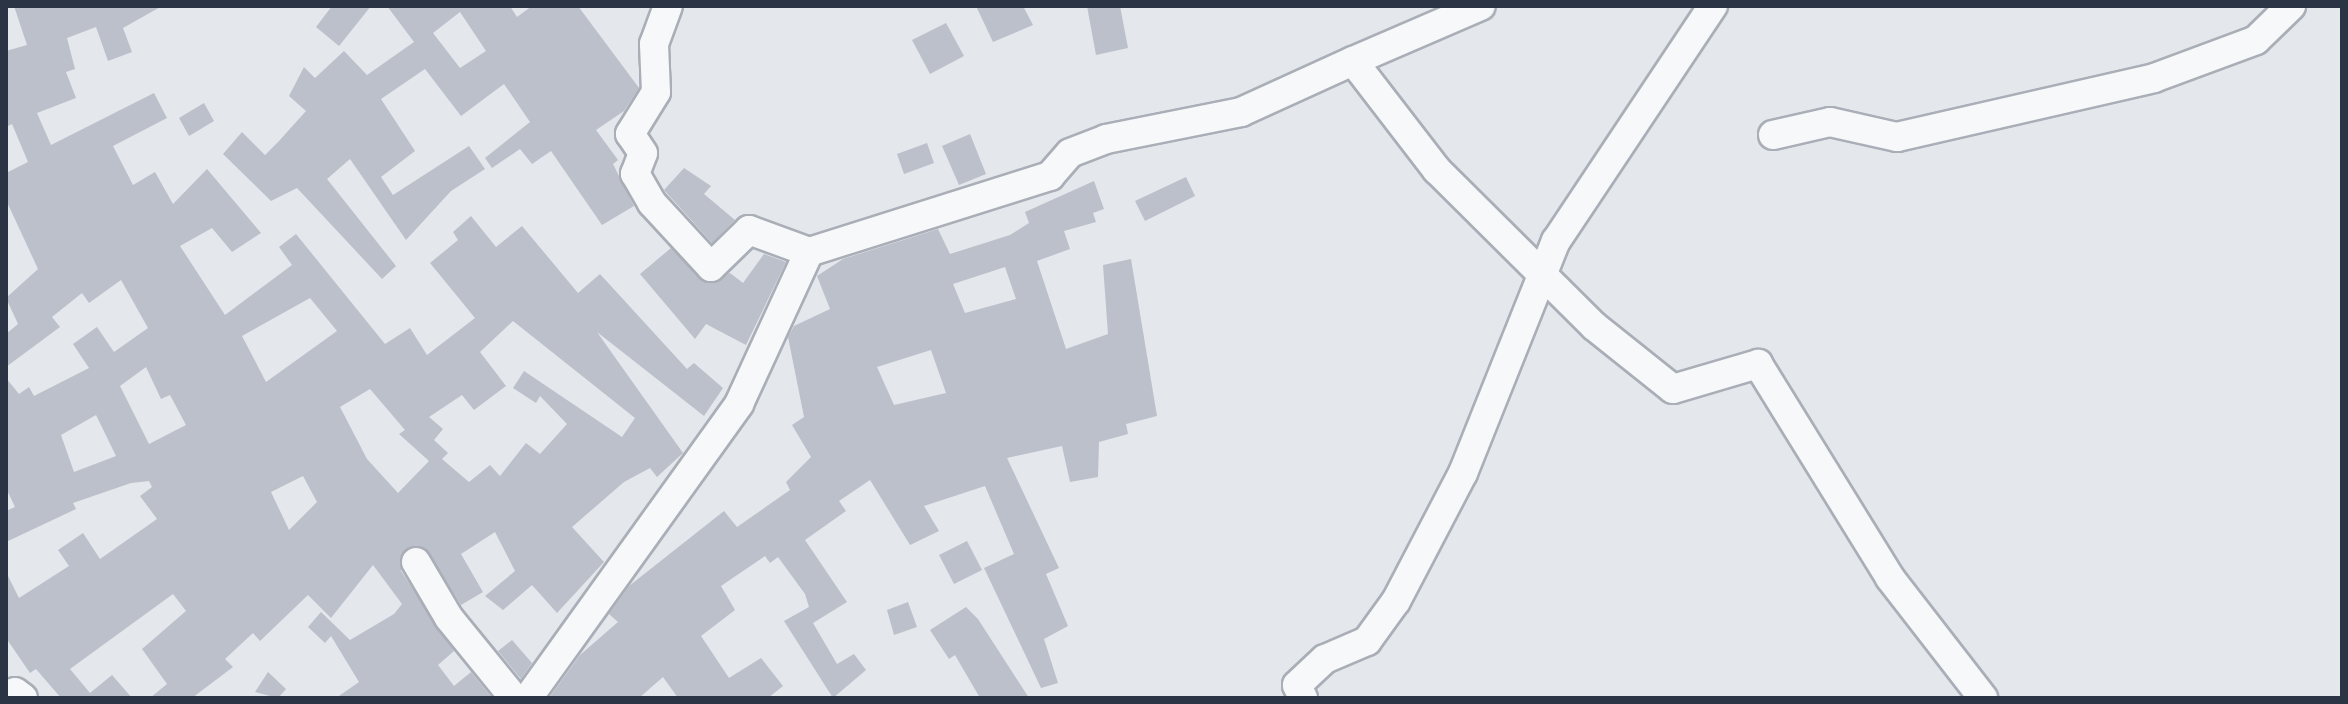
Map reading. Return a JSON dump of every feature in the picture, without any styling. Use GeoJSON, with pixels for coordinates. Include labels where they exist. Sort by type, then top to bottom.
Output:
{"type":"FeatureCollection","features":[{"type":"Feature","properties":{"kind":"street"},"geometry":{"type":"LineString","coordinates":[[668,6],[654,44],[656,92],[630,134],[643,153],[635,174],[652,203],[711,267],[749,230],[809,252],[1050,176],[1070,153],[1106,139],[1241,112],[1481,6]]}},
{"type":"Feature","properties":{"kind":"street"},"geometry":{"type":"LineString","coordinates":[[1303,698],[1297,685],[1325,659],[1367,641],[1396,601],[1463,473],[1556,241],[1713,6]]}},
{"type":"Feature","properties":{"kind":"street"},"geometry":{"type":"LineString","coordinates":[[1773,135],[1830,122],[1897,137],[2154,78],[2256,40],[2291,6]]}},
{"type":"Feature","properties":{"kind":"street"},"geometry":{"type":"LineString","coordinates":[[1353,61],[1437,170],[1542,274],[1673,389],[1758,364],[1890,578],[1983,698]]}},
{"type":"Feature","properties":{"kind":"street"},"geometry":{"type":"LineString","coordinates":[[528,698],[739,404],[809,252]]}},
{"type":"Feature","properties":{"kind":"street"},"geometry":{"type":"LineString","coordinates":[[416,562],[449,618],[514,698]]}},
{"type":"Feature","properties":{"kind":"street"},"geometry":{"type":"LineString","coordinates":[[9,698],[15,692],[23,698]]}},
{"type":"Feature","properties":{"kind":"building"},"geometry":{"type":"Polygon","coordinates":[[[14,6],[162,6],[123,28],[132,52],[108,61],[96,27],[67,38],[75,69],[66,72],[76,98],[37,113],[51,145],[154,93],[167,118],[113,146],[133,185],[155,172],[173,204],[207,169],[261,233],[232,252],[212,228],[180,246],[225,315],[292,265],[279,247],[296,234],[385,344],[410,328],[427,355],[475,318],[430,263],[458,240],[453,232],[471,216],[496,247],[522,226],[578,293],[600,274],[687,369],[694,363],[723,388],[704,416],[597,332],[683,453],[657,477],[650,468],[624,482],[572,527],[604,562],[557,613],[532,585],[503,610],[485,596],[515,571],[495,532],[461,554],[483,592],[461,605],[425,548],[402,553],[401,571],[454,651],[438,665],[454,686],[471,672],[492,698],[336,698],[359,682],[331,636],[325,643],[308,627],[321,612],[350,640],[394,614],[402,604],[373,565],[331,618],[308,595],[260,641],[253,633],[225,659],[233,667],[192,698],[150,698],[167,684],[142,649],[186,611],[173,594],[70,669],[90,693],[112,675],[132,698],[61,698],[36,669],[30,673],[6,638],[6,572],[19,598],[69,566],[58,550],[83,533],[100,559],[157,519],[140,496],[152,487],[149,481],[131,483],[73,503],[76,509],[6,542],[6,511],[15,507],[6,488],[6,378],[19,394],[29,387],[34,396],[89,368],[73,344],[97,327],[114,352],[148,328],[121,280],[89,303],[82,293],[52,317],[60,327],[6,367],[6,334],[18,324],[6,298],[38,269],[6,200],[6,173],[28,162],[12,124],[6,127],[6,51],[27,45],[14,6]],[[310,298],[242,336],[266,382],[337,331],[310,298]],[[513,321],[480,352],[506,386],[474,410],[462,395],[429,417],[443,429],[434,440],[448,453],[442,459],[469,482],[490,465],[500,476],[526,443],[540,454],[567,424],[540,396],[536,403],[513,388],[524,371],[622,437],[635,418],[513,321]],[[146,367],[120,386],[149,444],[186,425],[170,395],[161,399],[146,367]],[[370,389],[340,407],[367,459],[398,493],[429,461],[399,434],[405,430],[370,389]],[[96,415],[61,435],[74,472],[116,456],[96,415]],[[303,476],[271,492],[289,530],[317,502],[303,476]]]}},
{"type":"Feature","properties":{"kind":"building"},"geometry":{"type":"Polygon","coordinates":[[[332,6],[371,6],[339,46],[316,27],[332,6]]]}},
{"type":"Feature","properties":{"kind":"building"},"geometry":{"type":"Polygon","coordinates":[[[387,6],[510,6],[517,17],[532,6],[578,6],[639,88],[624,111],[596,130],[618,160],[613,164],[634,206],[602,225],[551,151],[532,164],[520,149],[492,168],[485,158],[530,122],[504,84],[461,116],[425,69],[381,99],[415,151],[381,177],[393,195],[469,146],[485,169],[451,191],[406,240],[350,159],[327,179],[396,266],[382,279],[297,188],[271,201],[223,154],[242,132],[265,155],[279,141],[306,111],[289,96],[304,67],[315,78],[344,51],[367,75],[414,42],[387,6]],[[460,12],[433,33],[460,68],[486,51],[460,12]]]}},
{"type":"Feature","properties":{"kind":"building"},"geometry":{"type":"Polygon","coordinates":[[[976,6],[1023,6],[1033,25],[993,42],[976,6]]]}},
{"type":"Feature","properties":{"kind":"building"},"geometry":{"type":"Polygon","coordinates":[[[1087,6],[1120,6],[1128,48],[1096,55],[1087,6]]]}},
{"type":"Feature","properties":{"kind":"building"},"geometry":{"type":"Polygon","coordinates":[[[946,23],[964,56],[930,74],[912,40],[946,23]]]}},
{"type":"Feature","properties":{"kind":"building"},"geometry":{"type":"Polygon","coordinates":[[[204,103],[214,121],[189,136],[179,118],[204,103]]]}},
{"type":"Feature","properties":{"kind":"building"},"geometry":{"type":"Polygon","coordinates":[[[970,134],[986,174],[959,185],[942,146],[970,134]]]}},
{"type":"Feature","properties":{"kind":"building"},"geometry":{"type":"Polygon","coordinates":[[[927,143],[934,163],[904,174],[897,154],[927,143]]]}},
{"type":"Feature","properties":{"kind":"building"},"geometry":{"type":"Polygon","coordinates":[[[684,168],[711,186],[704,194],[735,220],[712,243],[664,190],[684,168]]]}},
{"type":"Feature","properties":{"kind":"building"},"geometry":{"type":"Polygon","coordinates":[[[1186,177],[1195,196],[1145,221],[1135,201],[1186,177]]]}},
{"type":"Feature","properties":{"kind":"building"},"geometry":{"type":"Polygon","coordinates":[[[1094,181],[1104,209],[1093,213],[1096,222],[1064,231],[1070,249],[1037,261],[1066,349],[1108,334],[1103,265],[1131,259],[1157,416],[1126,424],[1128,434],[1099,442],[1098,477],[1070,482],[1062,446],[1007,458],[1059,568],[1046,574],[1068,626],[1044,639],[1058,683],[1041,688],[984,568],[1014,554],[985,486],[924,506],[939,531],[910,545],[870,480],[839,501],[846,511],[805,540],[847,602],[813,623],[837,664],[854,654],[866,670],[833,698],[784,621],[809,607],[805,594],[778,557],[770,563],[765,556],[721,586],[735,610],[701,636],[729,678],[761,658],[783,686],[768,698],[678,698],[663,677],[639,698],[549,698],[580,655],[618,622],[609,614],[629,586],[724,511],[737,527],[790,490],[786,482],[811,457],[792,425],[804,417],[788,337],[794,326],[830,309],[817,276],[843,259],[938,229],[950,254],[1010,235],[1029,223],[1025,212],[1094,181]],[[1005,267],[953,284],[965,313],[1016,299],[1005,267]],[[931,350],[877,367],[894,405],[946,393],[931,350]]]}},
{"type":"Feature","properties":{"kind":"building"},"geometry":{"type":"Polygon","coordinates":[[[671,248],[707,283],[730,273],[743,283],[764,254],[786,262],[746,345],[706,324],[695,339],[640,274],[671,248]]]}},
{"type":"Feature","properties":{"kind":"building"},"geometry":{"type":"Polygon","coordinates":[[[967,541],[982,570],[954,584],[939,555],[967,541]]]}},
{"type":"Feature","properties":{"kind":"building"},"geometry":{"type":"Polygon","coordinates":[[[908,602],[917,627],[894,635],[887,610],[908,602]]]}},
{"type":"Feature","properties":{"kind":"building"},"geometry":{"type":"Polygon","coordinates":[[[966,607],[978,619],[1029,698],[980,698],[955,655],[949,659],[930,630],[966,607]]]}},
{"type":"Feature","properties":{"kind":"building"},"geometry":{"type":"Polygon","coordinates":[[[512,640],[532,663],[521,679],[498,651],[512,640]]]}},
{"type":"Feature","properties":{"kind":"building"},"geometry":{"type":"Polygon","coordinates":[[[268,672],[286,689],[278,698],[255,692],[268,672]]]}}]}
